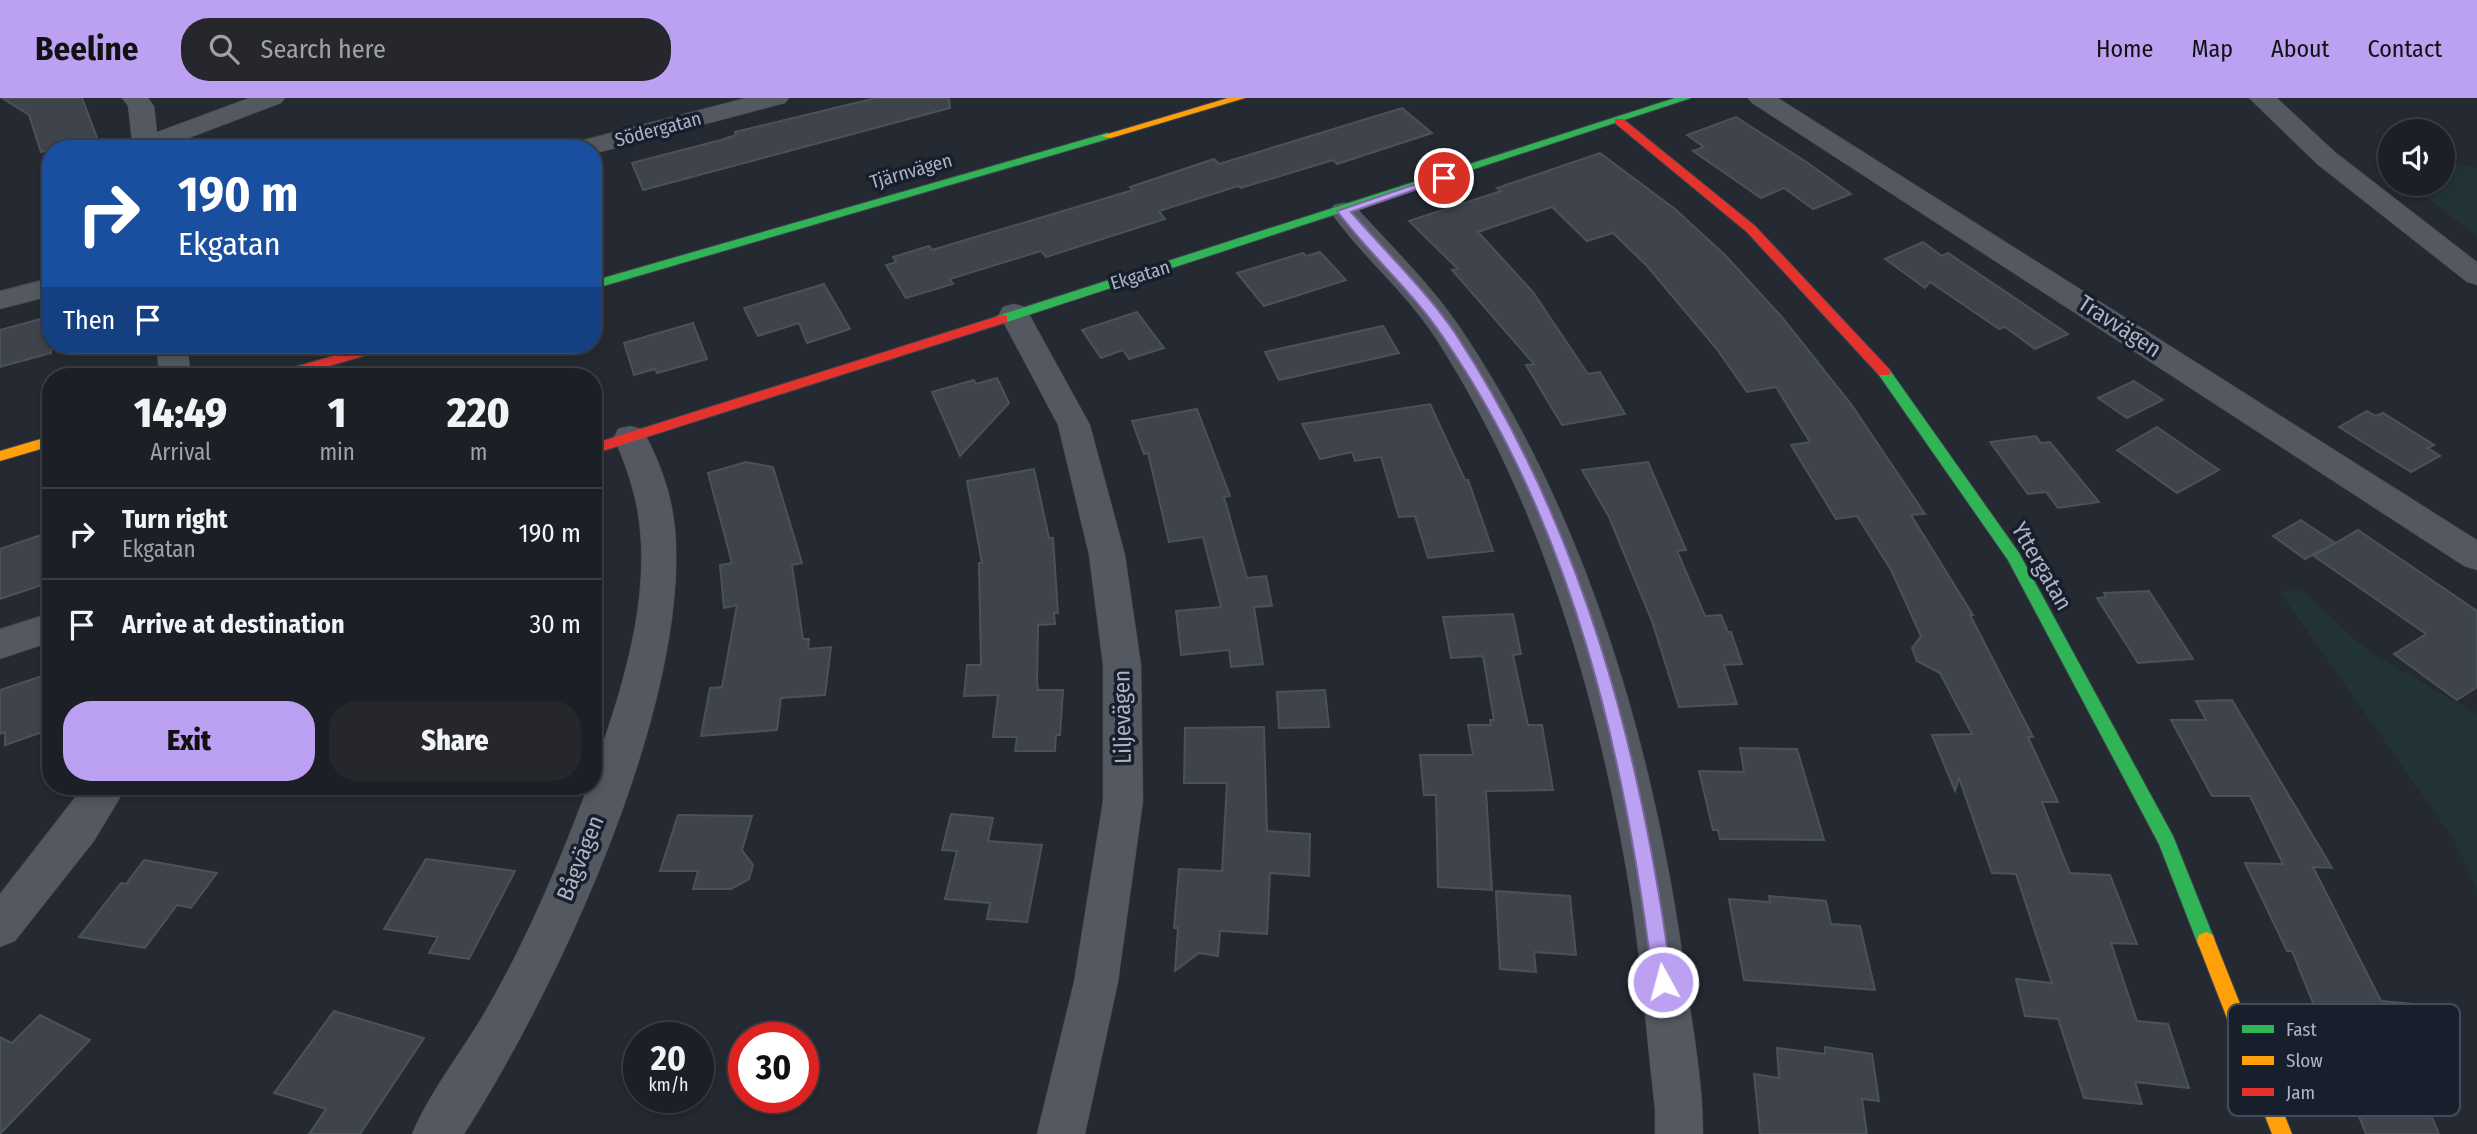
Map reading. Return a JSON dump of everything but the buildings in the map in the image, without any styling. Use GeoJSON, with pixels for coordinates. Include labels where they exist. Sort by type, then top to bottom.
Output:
{"type":"FeatureCollection","features":[{"type":"Feature","properties":{"kind":"street"},"geometry":{"type":"LineString","coordinates":[[135,98],[141,106],[145,140]]}},
{"type":"Feature","properties":{"kind":"street"},"geometry":{"type":"LineString","coordinates":[[164,140],[272,98]]}},
{"type":"Feature","properties":{"kind":"street","name":"Södergatan"},"geometry":{"type":"LineString","coordinates":[[602,144],[776,98]]}},
{"type":"Feature","properties":{"kind":"street","name":"Tjärnvägen"},"geometry":{"type":"LineString","coordinates":[[602,282],[1240,98]]}},
{"type":"Feature","properties":{"kind":"street","name":"Ekgatan"},"geometry":{"type":"LineString","coordinates":[[612,443],[1343,211],[1686,98]]}},
{"type":"Feature","properties":{"kind":"street","name":"Travvägen"},"geometry":{"type":"LineString","coordinates":[[1761,98],[2477,557]]}},
{"type":"Feature","properties":{"kind":"street"},"geometry":{"type":"LineString","coordinates":[[2262,98],[2326,158],[2477,276]]}},
{"type":"Feature","properties":{"kind":"street","name":"Yttergatan"},"geometry":{"type":"LineString","coordinates":[[1619,121],[1751,229],[1888,376],[2014,557],[2167,842],[2231,1004]]}},
{"type":"Feature","properties":{"kind":"street"},"geometry":{"type":"LineString","coordinates":[[1343,211],[1448,334],[1515,447],[1555,538],[1591,635],[1623,752],[1650,880],[1679,1109],[1679,1134]]}},
{"type":"Feature","properties":{"kind":"street"},"geometry":{"type":"LineString","coordinates":[[0,300],[42,289]]}},
{"type":"Feature","properties":{"kind":"street","name":"Liljevägen"},"geometry":{"type":"LineString","coordinates":[[1014,314],[1074,425],[1108,555],[1122,665],[1123,801],[1096,982],[1061,1134]]}},
{"type":"Feature","properties":{"kind":"street"},"geometry":{"type":"LineString","coordinates":[[307,368],[355,354]]}},
{"type":"Feature","properties":{"kind":"street","name":"Bågvägen"},"geometry":{"type":"LineString","coordinates":[[436,1134],[470,1084],[505,1024],[575,878],[627,736],[653,629],[658,537],[650,482],[612,443]]}},
{"type":"Feature","properties":{"kind":"street"},"geometry":{"type":"LineString","coordinates":[[0,456],[42,444]]}},
{"type":"Feature","properties":{"kind":"street"},"geometry":{"type":"LineString","coordinates":[[0,644],[42,631]]}},
{"type":"Feature","properties":{"kind":"street"},"geometry":{"type":"LineString","coordinates":[[0,927],[79,828],[101,795]]}},
{"type":"Feature","properties":{"kind":"street","name":"Yttergatan"},"geometry":{"type":"LineString","coordinates":[[2275,1116],[2282,1134]]}},
{"type":"Feature","properties":{"kind":"shaded area"},"geometry":{"type":"Polygon","coordinates":[[[2455,163],[2477,168],[2477,236],[2425,196],[2455,196],[2455,163]]]}},
{"type":"Feature","properties":{"kind":"shaded area"},"geometry":{"type":"Polygon","coordinates":[[[2301,590],[2368,651],[2477,714],[2477,889],[2454,840],[2280,592],[2301,590]]]}},
{"type":"Feature","properties":{"kind":"traffic: fast"},"geometry":{"type":"LineString","coordinates":[[1002,319],[1686,98]]}},
{"type":"Feature","properties":{"kind":"traffic: fast"},"geometry":{"type":"LineString","coordinates":[[602,282],[1107,136]]}},
{"type":"Feature","properties":{"kind":"traffic: fast"},"geometry":{"type":"LineString","coordinates":[[1884,372],[2014,557],[2167,842],[2206,941]]}},
{"type":"Feature","properties":{"kind":"traffic: slow"},"geometry":{"type":"LineString","coordinates":[[1107,136],[1240,98]]}},
{"type":"Feature","properties":{"kind":"traffic: slow"},"geometry":{"type":"LineString","coordinates":[[0,456],[42,444]]}},
{"type":"Feature","properties":{"kind":"traffic: slow"},"geometry":{"type":"LineString","coordinates":[[2206,941],[2231,1004]]}},
{"type":"Feature","properties":{"kind":"traffic: slow"},"geometry":{"type":"LineString","coordinates":[[2275,1116],[2282,1134]]}},
{"type":"Feature","properties":{"kind":"traffic: jam"},"geometry":{"type":"LineString","coordinates":[[1619,121],[1751,229],[1884,372]]}},
{"type":"Feature","properties":{"kind":"traffic: jam"},"geometry":{"type":"LineString","coordinates":[[602,446],[1002,319]]}},
{"type":"Feature","properties":{"kind":"traffic: jam"},"geometry":{"type":"LineString","coordinates":[[307,368],[355,354]]}},
{"type":"Feature","properties":{"kind":"route"},"geometry":{"type":"LineString","coordinates":[[1444,178],[1343,211],[1448,334],[1515,447],[1555,538],[1595,647],[1623,752],[1650,880],[1663,982]]}}]}
